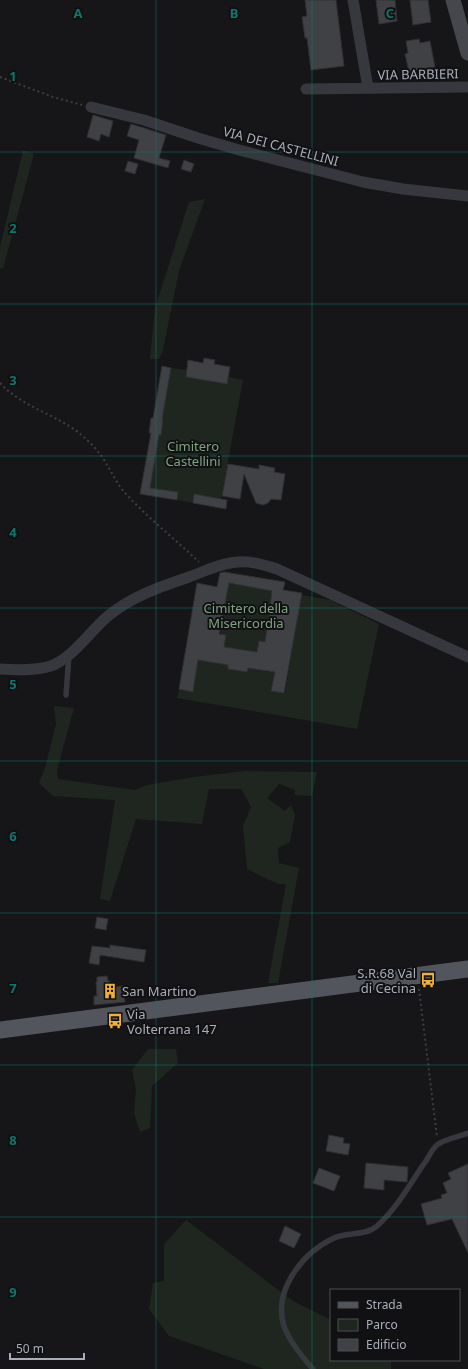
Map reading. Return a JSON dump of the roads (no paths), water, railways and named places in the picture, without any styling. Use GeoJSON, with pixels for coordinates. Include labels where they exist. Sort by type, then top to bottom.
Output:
{"type":"FeatureCollection","features":[{"type":"Feature","properties":{"kind":"main road"},"geometry":{"type":"LineString","coordinates":[[453,0],[468,54]]}},
{"type":"Feature","properties":{"kind":"main road"},"geometry":{"type":"LineString","coordinates":[[0,1030],[468,969]]}},
{"type":"Feature","properties":{"kind":"street","name":"VIA BARBIERI"},"geometry":{"type":"LineString","coordinates":[[353,0],[368,88]]}},
{"type":"Feature","properties":{"kind":"street","name":"VIA BARBIERI"},"geometry":{"type":"LineString","coordinates":[[306,89],[468,87]]}},
{"type":"Feature","properties":{"kind":"street","name":"VIA DEI CASTELLINI"},"geometry":{"type":"LineString","coordinates":[[91,107],[144,120],[239,150],[363,182],[403,189],[468,196]]}},
{"type":"Feature","properties":{"kind":"street"},"geometry":{"type":"LineString","coordinates":[[0,669],[25,670],[51,666],[69,655],[108,616],[132,599],[220,565],[237,562],[263,564],[277,569],[468,658]]}},
{"type":"Feature","properties":{"kind":"lane"},"geometry":{"type":"LineString","coordinates":[[66,695],[69,655]]}},
{"type":"Feature","properties":{"kind":"lane"},"geometry":{"type":"LineString","coordinates":[[313,1369],[288,1335],[282,1318],[281,1303],[290,1281],[306,1258],[323,1244],[344,1235],[367,1231],[376,1227],[387,1216],[406,1191],[437,1144],[468,1133]]}},
{"type":"Feature","properties":{"kind":"place","name":"S.R.68 Val di Cecina"},"geometry":{"type":"Point","coordinates":[428,980]}},
{"type":"Feature","properties":{"kind":"place","name":"San Martino"},"geometry":{"type":"Point","coordinates":[110,991]}},
{"type":"Feature","properties":{"kind":"place","name":"Via Volterrana 147"},"geometry":{"type":"Point","coordinates":[115,1021]}},
{"type":"Feature","properties":{"kind":"park label","name":"Cimitero Castellini"},"geometry":{"type":"Point","coordinates":[193,454]}},
{"type":"Feature","properties":{"kind":"park label","name":"Cimitero della Misericordia"},"geometry":{"type":"Point","coordinates":[246,616]}}]}
